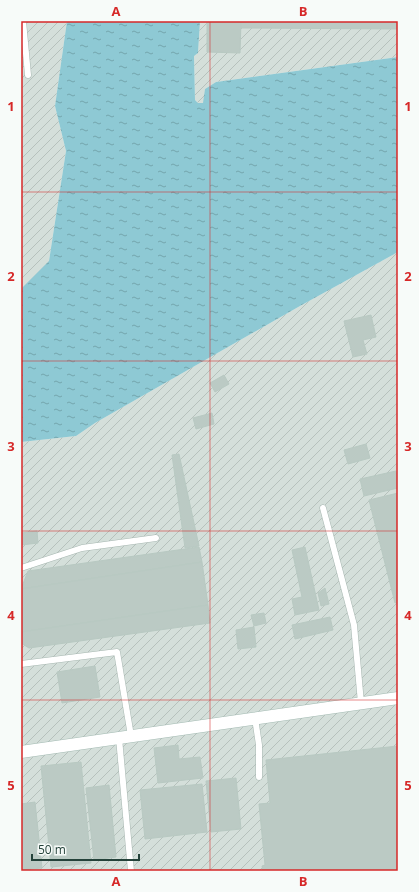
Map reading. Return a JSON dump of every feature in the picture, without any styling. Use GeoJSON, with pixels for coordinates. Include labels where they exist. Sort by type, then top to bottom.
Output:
{"type":"FeatureCollection","features":[{"type":"Feature","properties":{"kind":"street"},"geometry":{"type":"LineString","coordinates":[[21,752],[398,698]]}},
{"type":"Feature","properties":{"kind":"lane"},"geometry":{"type":"LineString","coordinates":[[23,21],[28,75]]}},
{"type":"Feature","properties":{"kind":"lane"},"geometry":{"type":"LineString","coordinates":[[323,508],[354,625],[361,703]]}},
{"type":"Feature","properties":{"kind":"lane"},"geometry":{"type":"LineString","coordinates":[[21,568],[82,548],[156,538]]}},
{"type":"Feature","properties":{"kind":"lane"},"geometry":{"type":"LineString","coordinates":[[21,664],[117,652],[132,736]]}},
{"type":"Feature","properties":{"kind":"lane"},"geometry":{"type":"LineString","coordinates":[[256,718],[259,745],[259,777]]}},
{"type":"Feature","properties":{"kind":"lane"},"geometry":{"type":"LineString","coordinates":[[119,738],[131,871]]}},
{"type":"Feature","properties":{"kind":"shaded area"},"geometry":{"type":"Polygon","coordinates":[[[21,21],[67,21],[55,106],[66,151],[49,261],[21,289],[21,21]]]}},
{"type":"Feature","properties":{"kind":"shaded area"},"geometry":{"type":"Polygon","coordinates":[[[200,21],[398,21],[398,57],[216,82],[205,89],[204,104],[198,103],[195,100],[194,56],[198,53],[200,21]]]}},
{"type":"Feature","properties":{"kind":"shaded area"},"geometry":{"type":"Polygon","coordinates":[[[398,252],[398,871],[21,871],[21,442],[76,436],[95,423],[398,252]]]}},
{"type":"Feature","properties":{"kind":"water"},"geometry":{"type":"Polygon","coordinates":[[[67,21],[200,21],[198,53],[194,56],[195,100],[198,103],[203,103],[205,89],[216,82],[398,57],[398,252],[95,423],[76,436],[21,442],[21,289],[49,261],[66,151],[55,106],[67,21]]]}},
{"type":"Feature","properties":{"kind":"building"},"geometry":{"type":"Polygon","coordinates":[[[207,21],[241,21],[240,53],[207,52],[207,21]]]}},
{"type":"Feature","properties":{"kind":"building"},"geometry":{"type":"Polygon","coordinates":[[[241,21],[398,21],[398,29],[241,28],[241,21]]]}},
{"type":"Feature","properties":{"kind":"building"},"geometry":{"type":"Polygon","coordinates":[[[371,315],[376,337],[363,340],[367,354],[353,357],[344,321],[371,315]]]}},
{"type":"Feature","properties":{"kind":"building"},"geometry":{"type":"Polygon","coordinates":[[[224,375],[229,384],[215,392],[210,383],[224,375]]]}},
{"type":"Feature","properties":{"kind":"building"},"geometry":{"type":"Polygon","coordinates":[[[212,413],[214,424],[196,429],[193,418],[212,413]]]}},
{"type":"Feature","properties":{"kind":"building"},"geometry":{"type":"Polygon","coordinates":[[[366,444],[370,458],[348,464],[344,450],[366,444]]]}},
{"type":"Feature","properties":{"kind":"building"},"geometry":{"type":"Polygon","coordinates":[[[179,454],[199,546],[185,548],[172,455],[179,454]]]}},
{"type":"Feature","properties":{"kind":"building"},"geometry":{"type":"Polygon","coordinates":[[[396,471],[398,488],[364,496],[360,479],[396,471]]]}},
{"type":"Feature","properties":{"kind":"building"},"geometry":{"type":"Polygon","coordinates":[[[398,493],[398,602],[395,603],[369,500],[398,493]]]}},
{"type":"Feature","properties":{"kind":"building"},"geometry":{"type":"Polygon","coordinates":[[[37,531],[38,543],[21,545],[21,533],[37,531]]]}},
{"type":"Feature","properties":{"kind":"building"},"geometry":{"type":"Polygon","coordinates":[[[199,547],[202,562],[21,589],[28,571],[199,547]]]}},
{"type":"Feature","properties":{"kind":"building"},"geometry":{"type":"Polygon","coordinates":[[[305,547],[319,610],[295,615],[292,599],[302,597],[292,550],[305,547]]]}},
{"type":"Feature","properties":{"kind":"building"},"geometry":{"type":"Polygon","coordinates":[[[202,562],[208,605],[21,632],[21,589],[202,562]]]}},
{"type":"Feature","properties":{"kind":"building"},"geometry":{"type":"Polygon","coordinates":[[[325,588],[329,604],[321,606],[318,593],[325,588]]]}},
{"type":"Feature","properties":{"kind":"building"},"geometry":{"type":"Polygon","coordinates":[[[208,605],[210,623],[29,648],[21,643],[21,632],[208,605]]]}},
{"type":"Feature","properties":{"kind":"building"},"geometry":{"type":"Polygon","coordinates":[[[264,613],[266,623],[254,626],[251,615],[264,613]]]}},
{"type":"Feature","properties":{"kind":"building"},"geometry":{"type":"Polygon","coordinates":[[[330,617],[333,630],[295,639],[292,625],[330,617]]]}},
{"type":"Feature","properties":{"kind":"building"},"geometry":{"type":"Polygon","coordinates":[[[254,627],[256,647],[238,649],[236,630],[254,627]]]}},
{"type":"Feature","properties":{"kind":"building"},"geometry":{"type":"Polygon","coordinates":[[[95,666],[100,697],[62,703],[57,672],[95,666]]]}},
{"type":"Feature","properties":{"kind":"building"},"geometry":{"type":"Polygon","coordinates":[[[178,745],[179,759],[200,757],[203,778],[158,783],[154,748],[178,745]]]}},
{"type":"Feature","properties":{"kind":"building"},"geometry":{"type":"Polygon","coordinates":[[[398,746],[398,871],[263,871],[262,866],[265,865],[259,804],[270,803],[266,760],[398,746]]]}},
{"type":"Feature","properties":{"kind":"building"},"geometry":{"type":"Polygon","coordinates":[[[81,762],[91,863],[51,867],[41,766],[81,762]]]}},
{"type":"Feature","properties":{"kind":"building"},"geometry":{"type":"Polygon","coordinates":[[[236,778],[241,829],[211,832],[206,781],[236,778]]]}},
{"type":"Feature","properties":{"kind":"building"},"geometry":{"type":"Polygon","coordinates":[[[202,784],[207,832],[145,839],[140,790],[202,784]]]}},
{"type":"Feature","properties":{"kind":"building"},"geometry":{"type":"Polygon","coordinates":[[[109,785],[116,857],[94,860],[86,788],[109,785]]]}},
{"type":"Feature","properties":{"kind":"building"},"geometry":{"type":"Polygon","coordinates":[[[35,802],[42,868],[21,870],[21,804],[35,802]]]}}]}
